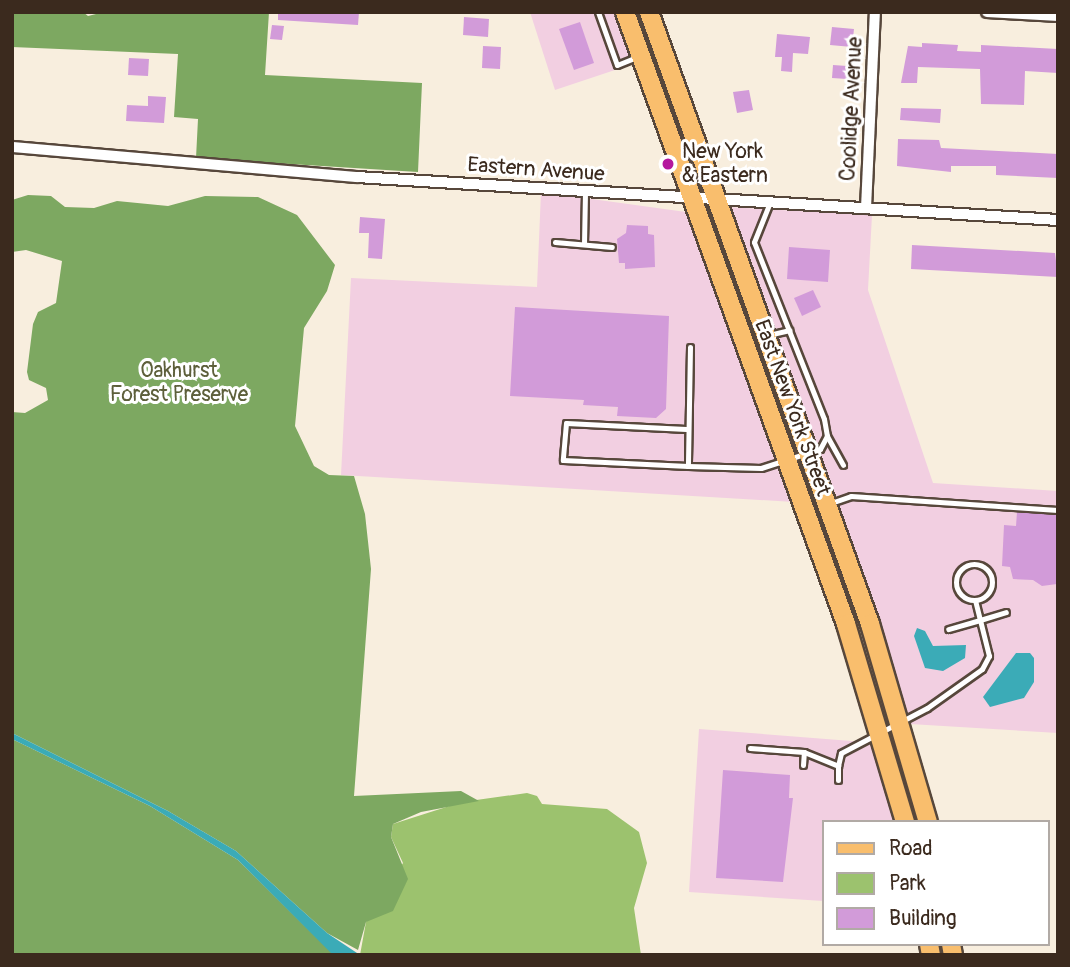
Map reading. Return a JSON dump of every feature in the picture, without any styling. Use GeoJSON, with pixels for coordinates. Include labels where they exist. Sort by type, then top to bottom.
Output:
{"type":"FeatureCollection","features":[{"type":"Feature","properties":{"kind":"main road","name":"East New York Street"},"geometry":{"type":"LineString","coordinates":[[625,12],[787,461],[880,730],[904,820]]}},
{"type":"Feature","properties":{"kind":"main road","name":"East New York Street"},"geometry":{"type":"LineString","coordinates":[[649,12],[901,720],[927,820]]}},
{"type":"Feature","properties":{"kind":"street","name":"Coolidge Avenue"},"geometry":{"type":"LineString","coordinates":[[866,208],[875,12]]}},
{"type":"Feature","properties":{"kind":"street"},"geometry":{"type":"LineString","coordinates":[[987,12],[1058,16]]}},
{"type":"Feature","properties":{"kind":"street","name":"Eastern Avenue"},"geometry":{"type":"LineString","coordinates":[[12,147],[585,193],[1058,220]]}},
{"type":"Feature","properties":{"kind":"lane"},"geometry":{"type":"LineString","coordinates":[[598,12],[617,65],[641,56]]}},
{"type":"Feature","properties":{"kind":"lane"},"geometry":{"type":"LineString","coordinates":[[584,244],[585,193]]}},
{"type":"Feature","properties":{"kind":"lane"},"geometry":{"type":"LineString","coordinates":[[770,202],[754,242],[827,436],[843,465]]}},
{"type":"Feature","properties":{"kind":"lane"},"geometry":{"type":"LineString","coordinates":[[555,242],[612,247]]}},
{"type":"Feature","properties":{"kind":"lane"},"geometry":{"type":"LineString","coordinates":[[743,273],[764,267]]}},
{"type":"Feature","properties":{"kind":"lane"},"geometry":{"type":"LineString","coordinates":[[766,336],[789,330]]}},
{"type":"Feature","properties":{"kind":"lane"},"geometry":{"type":"LineString","coordinates":[[688,466],[686,429],[690,347]]}},
{"type":"Feature","properties":{"kind":"lane"},"geometry":{"type":"LineString","coordinates":[[686,429],[566,423],[563,460],[761,468],[820,449],[827,436]]}},
{"type":"Feature","properties":{"kind":"lane"},"geometry":{"type":"LineString","coordinates":[[826,505],[851,496],[1058,510]]}},
{"type":"Feature","properties":{"kind":"lane"},"geometry":{"type":"LineString","coordinates":[[972,564],[987,570],[992,580],[989,591],[975,600],[960,593],[956,583],[962,568],[972,564]]}},
{"type":"Feature","properties":{"kind":"lane"},"geometry":{"type":"LineString","coordinates":[[838,780],[841,753],[938,701],[982,669],[989,656],[975,600]]}},
{"type":"Feature","properties":{"kind":"lane"},"geometry":{"type":"LineString","coordinates":[[948,629],[1006,612]]}},
{"type":"Feature","properties":{"kind":"lane"},"geometry":{"type":"LineString","coordinates":[[750,748],[804,752],[838,766]]}},
{"type":"Feature","properties":{"kind":"lane"},"geometry":{"type":"LineString","coordinates":[[803,765],[804,752]]}},
{"type":"Feature","properties":{"kind":"shaded area"},"geometry":{"type":"Polygon","coordinates":[[[530,12],[617,12],[636,63],[555,90],[530,12]]]}},
{"type":"Feature","properties":{"kind":"shaded area"},"geometry":{"type":"Polygon","coordinates":[[[541,192],[686,212],[794,502],[341,475],[351,278],[537,287],[541,192]]]}},
{"type":"Feature","properties":{"kind":"shaded area"},"geometry":{"type":"Polygon","coordinates":[[[726,207],[872,215],[868,290],[933,483],[1058,491],[1058,733],[910,724],[726,207]]]}},
{"type":"Feature","properties":{"kind":"shaded area"},"geometry":{"type":"Polygon","coordinates":[[[699,729],[877,743],[897,820],[822,820],[822,901],[689,892],[699,729]]]}},
{"type":"Feature","properties":{"kind":"green space"},"geometry":{"type":"Polygon","coordinates":[[[12,12],[83,12],[88,16],[104,12],[269,12],[265,75],[422,83],[418,172],[196,158],[198,119],[174,117],[178,54],[12,47],[12,12]]]}},
{"type":"Feature","properties":{"kind":"green space","name":"Oakhurst Forest Preserve"},"geometry":{"type":"Polygon","coordinates":[[[28,195],[51,196],[65,207],[94,208],[117,201],[168,206],[205,196],[258,197],[297,215],[335,265],[327,291],[304,328],[295,426],[314,466],[329,475],[354,476],[365,514],[371,569],[354,796],[461,791],[479,801],[421,812],[393,824],[391,837],[408,879],[393,911],[366,922],[358,950],[327,933],[236,851],[168,811],[12,733],[12,412],[25,413],[48,400],[46,388],[29,380],[27,372],[33,324],[38,312],[56,303],[62,261],[26,250],[12,252],[12,200],[28,195]]]}},
{"type":"Feature","properties":{"kind":"green space"},"geometry":{"type":"Polygon","coordinates":[[[12,739],[150,806],[238,860],[334,955],[12,955],[12,739]]]}},
{"type":"Feature","properties":{"kind":"green space"},"geometry":{"type":"Polygon","coordinates":[[[527,793],[537,796],[542,804],[607,809],[639,832],[647,863],[634,908],[641,955],[360,955],[366,922],[403,863],[391,837],[393,824],[462,802],[527,793]]]}},
{"type":"Feature","properties":{"kind":"water"},"geometry":{"type":"Polygon","coordinates":[[[917,628],[925,631],[933,646],[966,645],[965,658],[943,671],[925,668],[914,636],[917,628]]]}},
{"type":"Feature","properties":{"kind":"water"},"geometry":{"type":"Polygon","coordinates":[[[1016,653],[1030,653],[1034,658],[1034,682],[1024,698],[990,707],[983,697],[1016,653]]]}},
{"type":"Feature","properties":{"kind":"water"},"geometry":{"type":"Polygon","coordinates":[[[12,733],[168,811],[236,851],[327,933],[360,955],[331,953],[238,860],[150,806],[12,739],[12,733]]]}},
{"type":"Feature","properties":{"kind":"building"},"geometry":{"type":"Polygon","coordinates":[[[278,12],[359,12],[358,25],[278,20],[278,12]]]}},
{"type":"Feature","properties":{"kind":"building"},"geometry":{"type":"Polygon","coordinates":[[[464,17],[489,19],[488,37],[463,35],[464,17]]]}},
{"type":"Feature","properties":{"kind":"building"},"geometry":{"type":"Polygon","coordinates":[[[580,22],[594,63],[574,70],[559,29],[580,22]]]}},
{"type":"Feature","properties":{"kind":"building"},"geometry":{"type":"Polygon","coordinates":[[[272,25],[284,26],[282,40],[270,39],[272,25]]]}},
{"type":"Feature","properties":{"kind":"building"},"geometry":{"type":"Polygon","coordinates":[[[832,27],[854,29],[852,47],[830,45],[832,27]]]}},
{"type":"Feature","properties":{"kind":"building"},"geometry":{"type":"Polygon","coordinates":[[[777,34],[810,37],[808,54],[793,53],[792,72],[781,71],[782,57],[775,57],[777,34]]]}},
{"type":"Feature","properties":{"kind":"building"},"geometry":{"type":"Polygon","coordinates":[[[922,43],[958,45],[957,51],[981,52],[981,45],[1058,49],[1058,73],[1025,71],[1024,105],[981,104],[980,69],[918,67],[917,83],[901,83],[908,46],[922,47],[922,43]]]}},
{"type":"Feature","properties":{"kind":"building"},"geometry":{"type":"Polygon","coordinates":[[[483,46],[501,47],[500,69],[482,68],[483,46]]]}},
{"type":"Feature","properties":{"kind":"building"},"geometry":{"type":"Polygon","coordinates":[[[129,58],[149,59],[148,76],[128,75],[129,58]]]}},
{"type":"Feature","properties":{"kind":"building"},"geometry":{"type":"Polygon","coordinates":[[[833,65],[847,66],[847,79],[832,78],[833,65]]]}},
{"type":"Feature","properties":{"kind":"building"},"geometry":{"type":"Polygon","coordinates":[[[749,90],[753,110],[737,113],[733,92],[749,90]]]}},
{"type":"Feature","properties":{"kind":"building"},"geometry":{"type":"Polygon","coordinates":[[[148,96],[166,97],[164,123],[126,121],[127,105],[148,106],[148,96]]]}},
{"type":"Feature","properties":{"kind":"building"},"geometry":{"type":"Polygon","coordinates":[[[901,108],[941,109],[940,123],[900,120],[901,108]]]}},
{"type":"Feature","properties":{"kind":"building"},"geometry":{"type":"Polygon","coordinates":[[[898,139],[939,140],[941,148],[1058,154],[1058,178],[996,175],[996,166],[951,166],[951,172],[897,166],[898,139]]]}},
{"type":"Feature","properties":{"kind":"building"},"geometry":{"type":"Polygon","coordinates":[[[360,217],[385,219],[382,259],[368,258],[369,233],[359,233],[360,217]]]}},
{"type":"Feature","properties":{"kind":"building"},"geometry":{"type":"Polygon","coordinates":[[[627,225],[648,226],[648,234],[654,235],[655,267],[625,269],[625,263],[619,263],[617,239],[626,233],[627,225]]]}},
{"type":"Feature","properties":{"kind":"building"},"geometry":{"type":"Polygon","coordinates":[[[912,245],[1055,253],[1058,277],[911,269],[912,245]]]}},
{"type":"Feature","properties":{"kind":"building"},"geometry":{"type":"Polygon","coordinates":[[[789,247],[830,250],[828,282],[787,279],[789,247]]]}},
{"type":"Feature","properties":{"kind":"building"},"geometry":{"type":"Polygon","coordinates":[[[813,290],[821,307],[802,316],[794,298],[813,290]]]}},
{"type":"Feature","properties":{"kind":"building"},"geometry":{"type":"Polygon","coordinates":[[[515,307],[669,316],[666,409],[656,418],[617,416],[618,407],[583,405],[584,400],[510,396],[515,307]]]}},
{"type":"Feature","properties":{"kind":"building"},"geometry":{"type":"Polygon","coordinates":[[[1017,512],[1058,515],[1057,584],[1042,586],[1033,580],[1013,579],[1010,567],[1002,566],[1004,525],[1016,526],[1017,512]]]}},
{"type":"Feature","properties":{"kind":"building"},"geometry":{"type":"Polygon","coordinates":[[[723,770],[790,775],[789,798],[793,798],[783,882],[716,878],[723,770]]]}},
{"type":"Feature","properties":{"kind":"place","name":"New York & Eastern"},"geometry":{"type":"Point","coordinates":[668,164]}}]}
